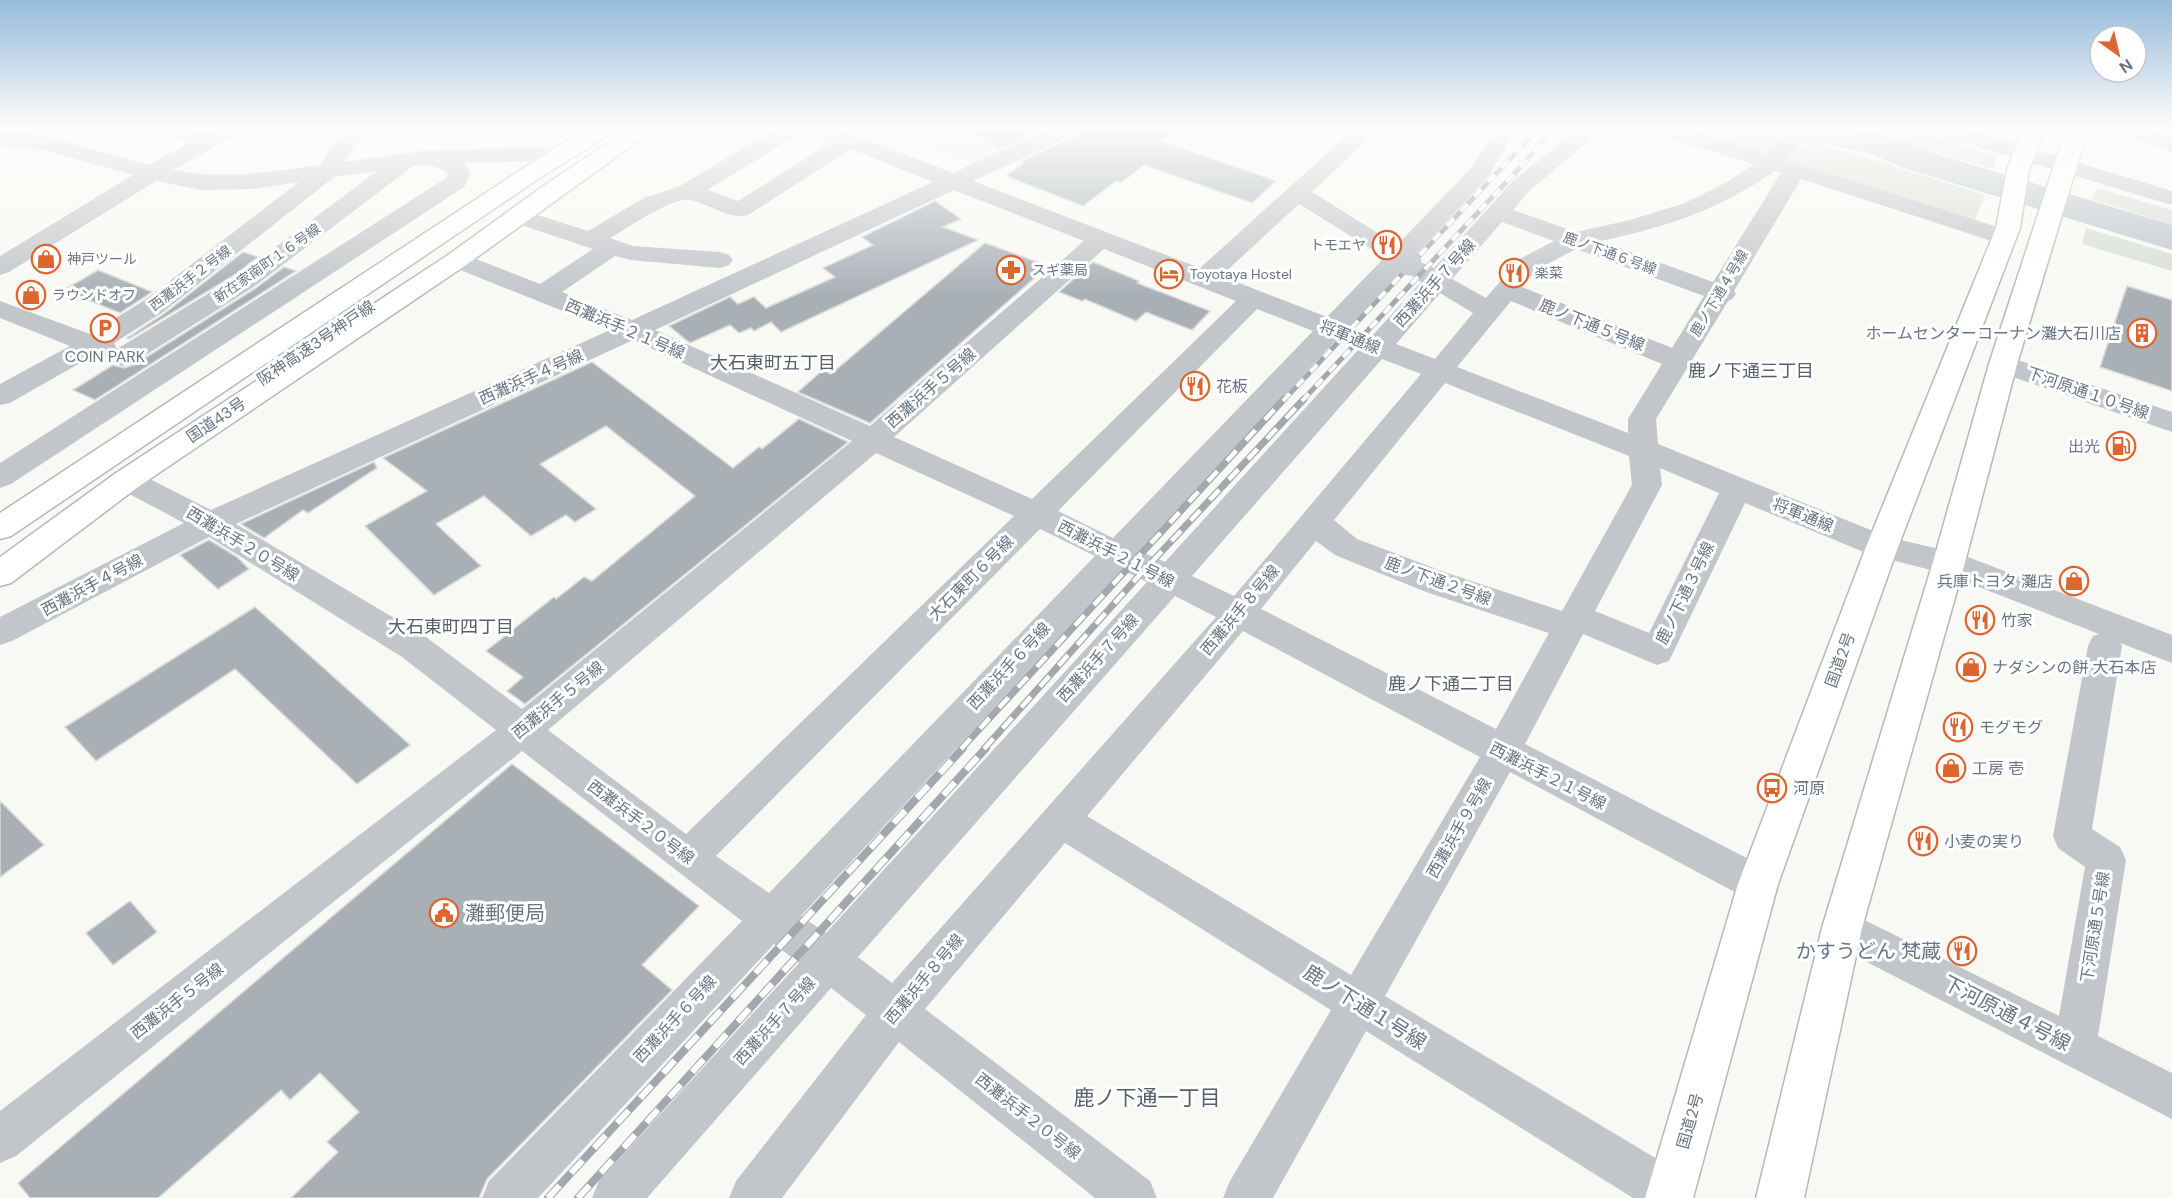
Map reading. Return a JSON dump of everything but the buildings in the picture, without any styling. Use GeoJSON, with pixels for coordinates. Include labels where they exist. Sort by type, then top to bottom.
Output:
{"type":"FeatureCollection","features":[{"type":"Feature","properties":{"kind":"highway"},"geometry":{"type":"LineString","coordinates":[[0,513],[479,185]]}},
{"type":"Feature","properties":{"kind":"highway","name":"阪神高速3号神戸線"},"geometry":{"type":"LineString","coordinates":[[0,528],[513,185]]}},
{"type":"Feature","properties":{"kind":"highway","name":"阪神高速3号神戸線"},"geometry":{"type":"LineString","coordinates":[[0,559],[551,185]]}},
{"type":"Feature","properties":{"kind":"highway","name":"国道43号"},"geometry":{"type":"LineString","coordinates":[[0,574],[127,480],[457,260],[562,185]]}},
{"type":"Feature","properties":{"kind":"highway","name":"国道2号"},"geometry":{"type":"LineString","coordinates":[[1669,1196],[1758,884],[1882,547],[2006,232],[2017,185]]}},
{"type":"Feature","properties":{"kind":"highway"},"geometry":{"type":"LineString","coordinates":[[1780,1198],[1842,928],[1946,572],[2003,364],[2060,185]]}},
{"type":"Feature","properties":{"kind":"street"},"geometry":{"type":"LineString","coordinates":[[0,267],[133,185]]}},
{"type":"Feature","properties":{"kind":"street","name":"西灘浜手２号線"},"geometry":{"type":"LineString","coordinates":[[0,396],[92,345],[154,306],[310,185]]}},
{"type":"Feature","properties":{"kind":"street","name":"新在家南町１６号線"},"geometry":{"type":"LineString","coordinates":[[123,357],[246,281],[378,185]]}},
{"type":"Feature","properties":{"kind":"street"},"geometry":{"type":"LineString","coordinates":[[0,477],[451,185]]}},
{"type":"Feature","properties":{"kind":"street"},"geometry":{"type":"LineString","coordinates":[[542,294],[652,203],[688,191],[698,185]]}},
{"type":"Feature","properties":{"kind":"street"},"geometry":{"type":"LineString","coordinates":[[688,191],[740,210],[779,185]]}},
{"type":"Feature","properties":{"kind":"street","name":"西灘浜手４号線"},"geometry":{"type":"LineString","coordinates":[[0,632],[210,523],[946,185]]}},
{"type":"Feature","properties":{"kind":"street","name":"将軍通線"},"geometry":{"type":"LineString","coordinates":[[959,185],[1643,450],[1946,572]]}},
{"type":"Feature","properties":{"kind":"street"},"geometry":{"type":"LineString","coordinates":[[1203,279],[1307,185]]}},
{"type":"Feature","properties":{"kind":"street","name":"西灘浜手６号線"},"geometry":{"type":"LineString","coordinates":[[506,1198],[1468,185]]}},
{"type":"Feature","properties":{"kind":"street","name":"西灘浜手７号線"},"geometry":{"type":"LineString","coordinates":[[616,1198],[1522,185]]}},
{"type":"Feature","properties":{"kind":"street","name":"西灘浜手８号線"},"geometry":{"type":"LineString","coordinates":[[759,1196],[894,1013],[1239,613],[1527,265],[1574,240],[1636,226],[1694,208],[1740,185]]}},
{"type":"Feature","properties":{"kind":"street","name":"鹿ノ下通４号線"},"geometry":{"type":"LineString","coordinates":[[1643,450],[1642,419],[1721,293],[1774,185]]}},
{"type":"Feature","properties":{"kind":"street"},"geometry":{"type":"LineString","coordinates":[[1844,185],[2006,232]]}},
{"type":"Feature","properties":{"kind":"street"},"geometry":{"type":"LineString","coordinates":[[2110,185],[2172,198]]}},
{"type":"Feature","properties":{"kind":"street","name":"鹿ノ下通５号線"},"geometry":{"type":"LineString","coordinates":[[1298,193],[1437,281],[1678,360]]}},
{"type":"Feature","properties":{"kind":"street","name":"鹿ノ下通６号線"},"geometry":{"type":"LineString","coordinates":[[1497,212],[1721,293]]}},
{"type":"Feature","properties":{"kind":"street"},"geometry":{"type":"LineString","coordinates":[[517,216],[631,253],[720,260]]}},
{"type":"Feature","properties":{"kind":"street","name":"西灘浜手５号線"},"geometry":{"type":"LineString","coordinates":[[0,1140],[521,730],[874,439],[1100,240]]}},
{"type":"Feature","properties":{"kind":"street","name":"西灘浜手２１号線"},"geometry":{"type":"LineString","coordinates":[[457,260],[633,330],[1037,514],[1167,580],[1239,613],[1758,884]]}},
{"type":"Feature","properties":{"kind":"street","name":"大石東町６号線"},"geometry":{"type":"LineString","coordinates":[[688,858],[1254,298]]}},
{"type":"Feature","properties":{"kind":"street"},"geometry":{"type":"LineString","coordinates":[[0,309],[161,372]]}},
{"type":"Feature","properties":{"kind":"street","name":"下河原通１０号線"},"geometry":{"type":"LineString","coordinates":[[2003,364],[2172,422]]}},
{"type":"Feature","properties":{"kind":"street","name":"西灘浜手９号線"},"geometry":{"type":"LineString","coordinates":[[1247,1198],[1502,752],[1647,485],[1643,450]]}},
{"type":"Feature","properties":{"kind":"street","name":"西灘浜手２０号線"},"geometry":{"type":"LineString","coordinates":[[127,480],[210,523],[414,647],[688,858],[830,960],[894,1013],[1133,1198]]}},
{"type":"Feature","properties":{"kind":"street","name":"鹿ノ下通３号線"},"geometry":{"type":"LineString","coordinates":[[1573,622],[1657,651],[1737,488]]}},
{"type":"Feature","properties":{"kind":"street","name":"鹿ノ下通２号線"},"geometry":{"type":"LineString","coordinates":[[1315,521],[1346,547],[1438,583],[1573,622]]}},
{"type":"Feature","properties":{"kind":"street"},"geometry":{"type":"LineString","coordinates":[[1946,572],[2105,646],[2172,673]]}},
{"type":"Feature","properties":{"kind":"street"},"geometry":{"type":"LineString","coordinates":[[1946,572],[2172,649]]}},
{"type":"Feature","properties":{"kind":"street","name":"下河原通５号線"},"geometry":{"type":"LineString","coordinates":[[2075,1047],[2106,860],[2072,836],[2105,646]]}},
{"type":"Feature","properties":{"kind":"street","name":"鹿ノ下通１号線"},"geometry":{"type":"LineString","coordinates":[[1060,820],[1669,1196]]}},
{"type":"Feature","properties":{"kind":"street","name":"下河原通４号線"},"geometry":{"type":"LineString","coordinates":[[1842,928],[2172,1097]]}},
{"type":"Feature","properties":{"kind":"shaded area"},"geometry":{"type":"Polygon","coordinates":[[[1863,185],[1953,185],[1985,195],[1974,222],[1863,185]]]}},
{"type":"Feature","properties":{"kind":"shaded area"},"geometry":{"type":"Polygon","coordinates":[[[2097,188],[2172,210],[2172,225],[2092,199],[2097,188]]]}},
{"type":"Feature","properties":{"kind":"shaded area"},"geometry":{"type":"Polygon","coordinates":[[[2086,228],[2172,254],[2172,271],[2082,244],[2086,228]]]}},
{"type":"Feature","properties":{"kind":"waterway"},"geometry":{"type":"LineString","coordinates":[[1998,185],[2172,238]]}},
{"type":"Feature","properties":{"kind":"railway"},"geometry":{"type":"LineString","coordinates":[[1283,401],[1486,185]]}},
{"type":"Feature","properties":{"kind":"railway"},"geometry":{"type":"LineString","coordinates":[[1302,401],[1504,185]]}},
{"type":"Feature","properties":{"kind":"railway"},"geometry":{"type":"LineString","coordinates":[[961,749],[1284,399]]}},
{"type":"Feature","properties":{"kind":"railway"},"geometry":{"type":"LineString","coordinates":[[984,749],[1136,579],[1304,399]]}},
{"type":"Feature","properties":{"kind":"railway"},"geometry":{"type":"LineString","coordinates":[[548,1198],[963,748]]}},
{"type":"Feature","properties":{"kind":"railway"},"geometry":{"type":"LineString","coordinates":[[578,1198],[986,748]]}},
{"type":"Feature","properties":{"kind":"place","name":"トモエヤ"},"geometry":{"type":"Point","coordinates":[1387,245]}},
{"type":"Feature","properties":{"kind":"place","name":"神戸ツール"},"geometry":{"type":"Point","coordinates":[46,259]}},
{"type":"Feature","properties":{"kind":"place","name":"スギ薬局"},"geometry":{"type":"Point","coordinates":[1011,270]}},
{"type":"Feature","properties":{"kind":"place","name":"楽菜"},"geometry":{"type":"Point","coordinates":[1514,273]}},
{"type":"Feature","properties":{"kind":"place","name":"Toyotaya Hostel"},"geometry":{"type":"Point","coordinates":[1169,274]}},
{"type":"Feature","properties":{"kind":"place","name":"ラウンドオフ"},"geometry":{"type":"Point","coordinates":[31,295]}},
{"type":"Feature","properties":{"kind":"place","name":"COIN PARK"},"geometry":{"type":"Point","coordinates":[105,328]}},
{"type":"Feature","properties":{"kind":"place","name":"ホームセンターコーナン灘大石川店"},"geometry":{"type":"Point","coordinates":[2142,333]}},
{"type":"Feature","properties":{"kind":"place","name":"花板"},"geometry":{"type":"Point","coordinates":[1195,386]}},
{"type":"Feature","properties":{"kind":"place","name":"出光"},"geometry":{"type":"Point","coordinates":[2121,446]}},
{"type":"Feature","properties":{"kind":"place","name":"兵庫トヨタ 灘店"},"geometry":{"type":"Point","coordinates":[2074,581]}},
{"type":"Feature","properties":{"kind":"place","name":"竹家"},"geometry":{"type":"Point","coordinates":[1980,620]}},
{"type":"Feature","properties":{"kind":"place","name":"ナダシンの餅 大石本店"},"geometry":{"type":"Point","coordinates":[1971,667]}},
{"type":"Feature","properties":{"kind":"place","name":"モグモグ"},"geometry":{"type":"Point","coordinates":[1958,727]}},
{"type":"Feature","properties":{"kind":"place","name":"工房 壱"},"geometry":{"type":"Point","coordinates":[1951,768]}},
{"type":"Feature","properties":{"kind":"place","name":"河原"},"geometry":{"type":"Point","coordinates":[1772,788]}},
{"type":"Feature","properties":{"kind":"place","name":"小麦の実り"},"geometry":{"type":"Point","coordinates":[1923,841]}},
{"type":"Feature","properties":{"kind":"place","name":"灘郵便局"},"geometry":{"type":"Point","coordinates":[444,913]}},
{"type":"Feature","properties":{"kind":"place","name":"かすうどん 梵蔵"},"geometry":{"type":"Point","coordinates":[1962,951]}},
{"type":"Feature","properties":{"kind":"district","name":"大石東町五丁目"},"geometry":{"type":"Point","coordinates":[773,363]}},
{"type":"Feature","properties":{"kind":"district","name":"鹿ノ下通三丁目"},"geometry":{"type":"Point","coordinates":[1751,371]}},
{"type":"Feature","properties":{"kind":"district","name":"大石東町四丁目"},"geometry":{"type":"Point","coordinates":[451,627]}},
{"type":"Feature","properties":{"kind":"district","name":"鹿ノ下通二丁目"},"geometry":{"type":"Point","coordinates":[1451,684]}},
{"type":"Feature","properties":{"kind":"district","name":"鹿ノ下通一丁目"},"geometry":{"type":"Point","coordinates":[1147,1098]}}]}
